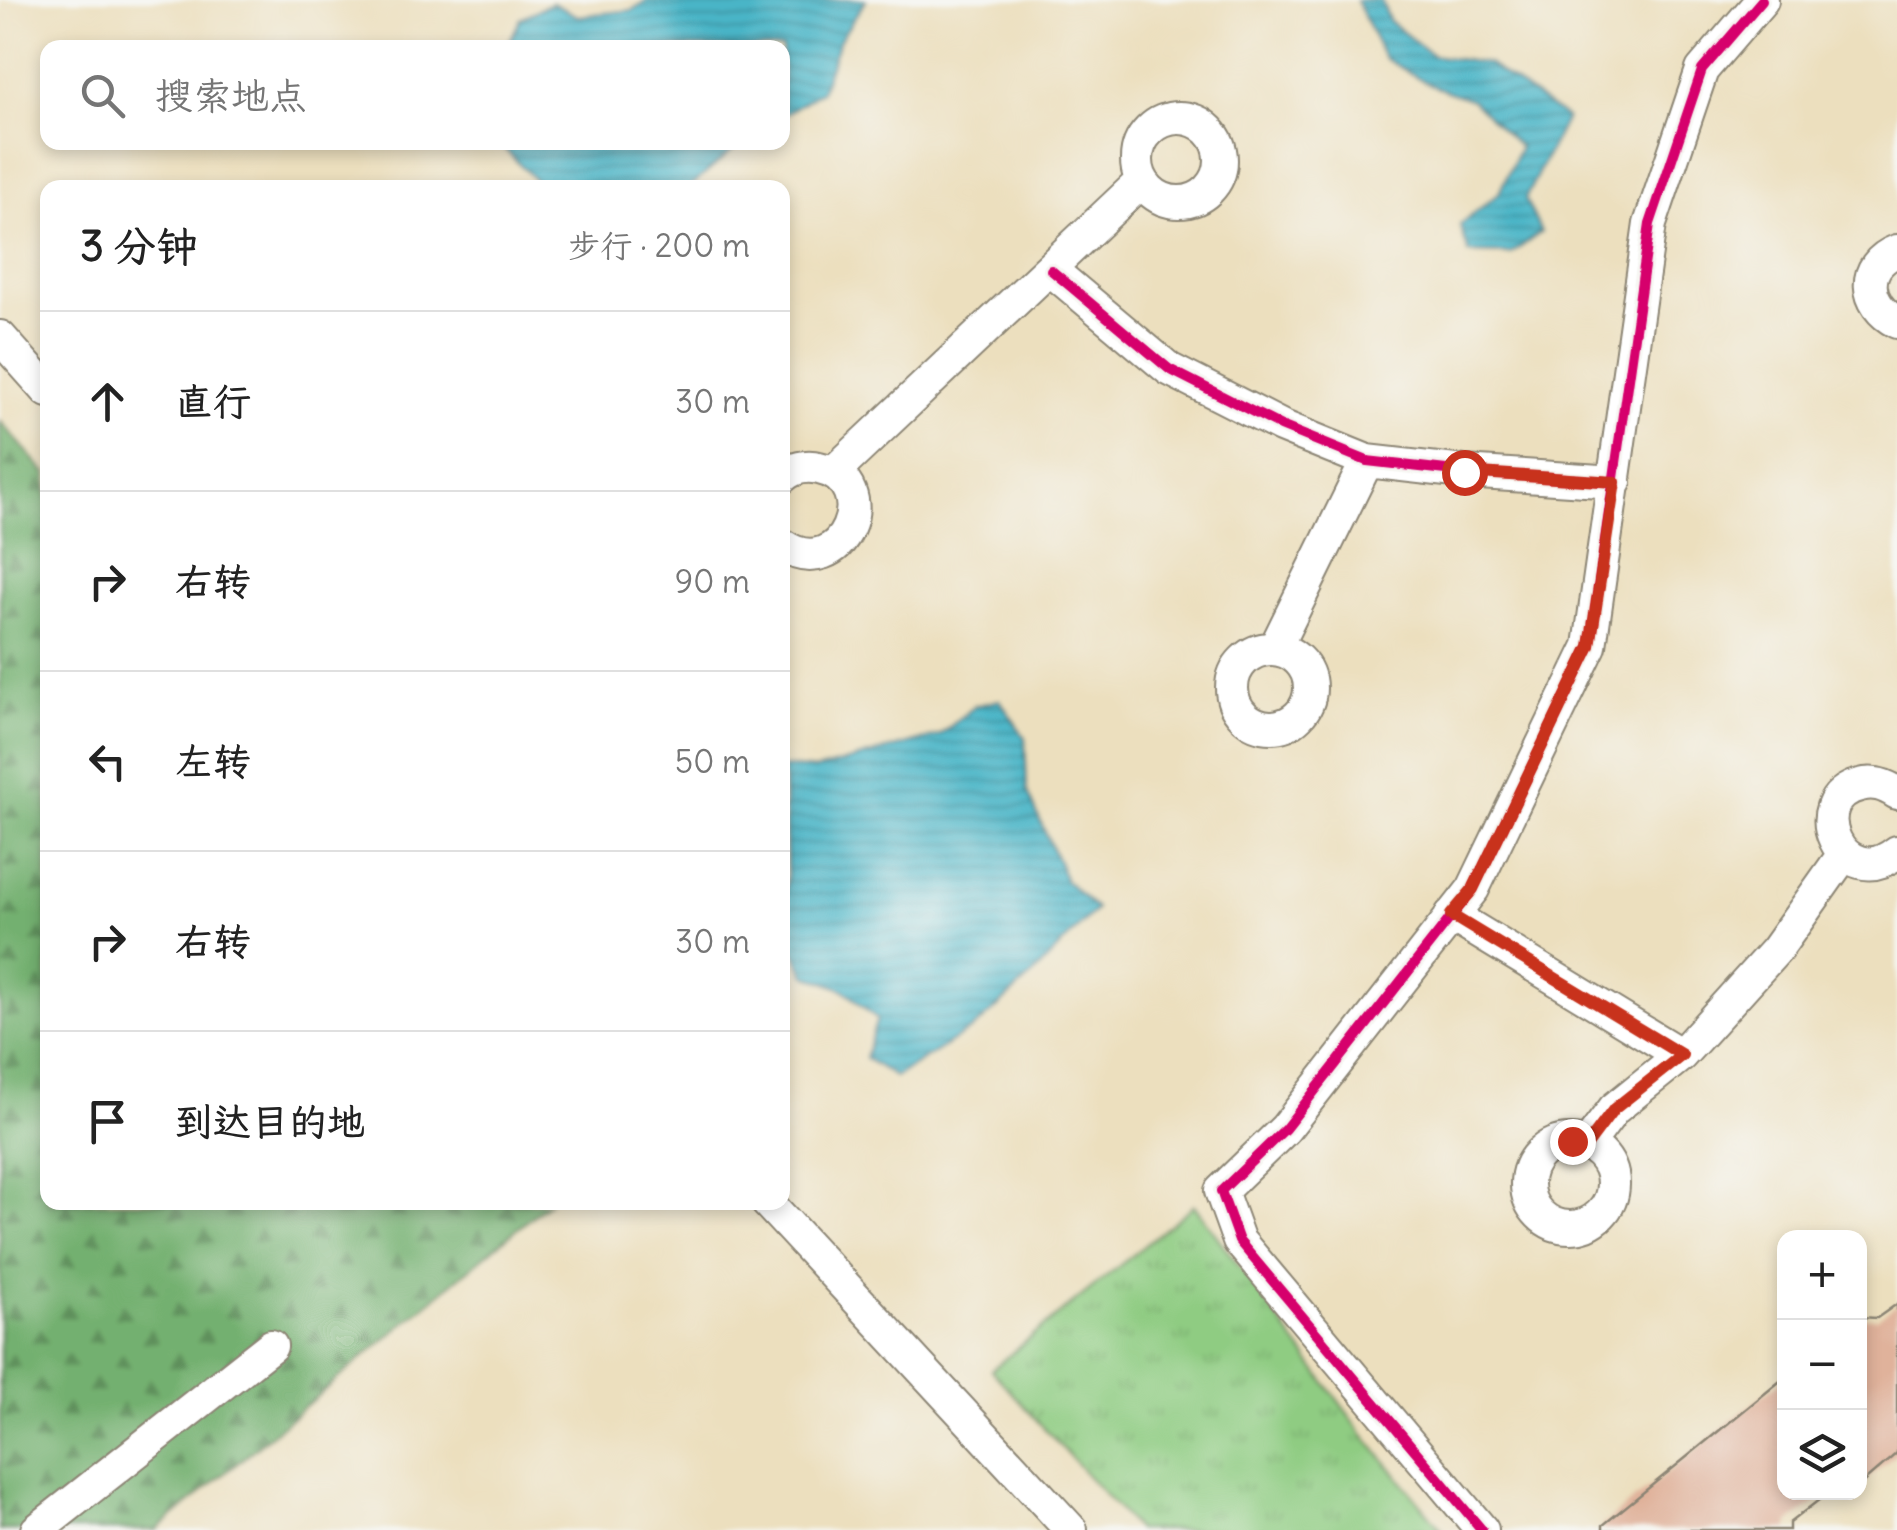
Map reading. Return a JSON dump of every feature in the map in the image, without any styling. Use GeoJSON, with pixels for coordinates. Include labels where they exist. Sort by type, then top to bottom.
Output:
{"type":"FeatureCollection","features":[{"type":"Feature","properties":{"kind":"street"},"geometry":{"type":"LineString","coordinates":[[1482,1530],[1239,1241],[1220,1191],[1285,1129],[1473,889],[1590,646],[1650,224],[1702,70],[1762,0]]}},
{"type":"Feature","properties":{"kind":"street"},"geometry":{"type":"LineString","coordinates":[[833,473],[1142,181]]}},
{"type":"Feature","properties":{"kind":"street"},"geometry":{"type":"LineString","coordinates":[[1897,251],[1878,264],[1870,281],[1876,307],[1897,322]]}},
{"type":"Feature","properties":{"kind":"street"},"geometry":{"type":"LineString","coordinates":[[1051,270],[1169,369],[1281,426],[1366,461],[1615,482]]}},
{"type":"Feature","properties":{"kind":"street"},"geometry":{"type":"LineString","coordinates":[[0,336],[40,382]]}},
{"type":"Feature","properties":{"kind":"street"},"geometry":{"type":"LineString","coordinates":[[1275,648],[1366,461]]}},
{"type":"Feature","properties":{"kind":"street"},"geometry":{"type":"LineString","coordinates":[[790,473],[803,467],[833,473],[850,494],[853,510],[851,525],[839,543],[826,552],[811,555],[790,549]]}},
{"type":"Feature","properties":{"kind":"street"},"geometry":{"type":"LineString","coordinates":[[1897,793],[1873,782],[1855,785],[1832,808],[1829,822],[1835,843],[1856,861],[1878,862],[1897,852]]}},
{"type":"Feature","properties":{"kind":"street"},"geometry":{"type":"LineString","coordinates":[[1587,1145],[1614,1109],[1682,1055],[1776,950],[1844,854]]}},
{"type":"Feature","properties":{"kind":"street"},"geometry":{"type":"LineString","coordinates":[[1451,915],[1682,1055]]}},
{"type":"Feature","properties":{"kind":"street"},"geometry":{"type":"LineString","coordinates":[[774,1210],[1071,1530]]}},
{"type":"Feature","properties":{"kind":"street"},"geometry":{"type":"LineString","coordinates":[[37,1530],[270,1346]]}},
{"type":"Feature","properties":{"kind":"green space"},"geometry":{"type":"Polygon","coordinates":[[[0,421],[40,466],[40,1210],[540,1210],[157,1530],[0,1530],[0,421]]]}},
{"type":"Feature","properties":{"kind":"green space"},"geometry":{"type":"Polygon","coordinates":[[[1194,1205],[1360,1430],[1442,1530],[1137,1530],[991,1370],[1194,1205]]]}},
{"type":"Feature","properties":{"kind":"water"},"geometry":{"type":"Polygon","coordinates":[[[648,0],[866,0],[839,41],[821,91],[790,111],[790,40],[510,40],[521,18],[552,3],[578,16],[632,10],[648,0]]]}},
{"type":"Feature","properties":{"kind":"water"},"geometry":{"type":"Polygon","coordinates":[[[1356,0],[1381,0],[1390,22],[1432,55],[1488,64],[1566,118],[1525,199],[1541,232],[1511,254],[1469,253],[1460,225],[1499,193],[1520,147],[1472,100],[1433,86],[1384,58],[1356,0]]]}},
{"type":"Feature","properties":{"kind":"water"},"geometry":{"type":"Polygon","coordinates":[[[507,150],[733,150],[698,180],[535,180],[507,150]]]}},
{"type":"Feature","properties":{"kind":"water"},"geometry":{"type":"Polygon","coordinates":[[[1000,700],[1025,738],[1027,790],[1066,881],[1096,909],[978,1025],[895,1077],[865,1058],[877,1019],[843,989],[806,975],[790,943],[790,768],[816,770],[940,735],[975,706],[1000,700]]]}},
{"type":"Feature","properties":{"kind":"building"},"geometry":{"type":"Polygon","coordinates":[[[1897,1304],[1897,1453],[1867,1479],[1867,1317],[1877,1318],[1897,1304]]]}},
{"type":"Feature","properties":{"kind":"building"},"geometry":{"type":"Polygon","coordinates":[[[1777,1384],[1777,1500],[1819,1500],[1789,1523],[1789,1530],[1603,1530],[1603,1525],[1777,1384]]]}},
{"type":"Feature","properties":{"kind":"cycle path"},"geometry":{"type":"LineString","coordinates":[[1482,1530],[1239,1241],[1221,1191],[1285,1129],[1473,889],[1590,646],[1650,224],[1702,70],[1762,0]]}},
{"type":"Feature","properties":{"kind":"cycle path"},"geometry":{"type":"LineString","coordinates":[[1051,270],[1169,369],[1281,426],[1367,461],[1615,482]]}},
{"type":"Feature","properties":{"kind":"route"},"geometry":{"type":"LineString","coordinates":[[1464,472],[1615,482],[1590,646],[1473,889],[1451,915],[1682,1055],[1614,1109],[1587,1145],[1572,1141]]}}]}
